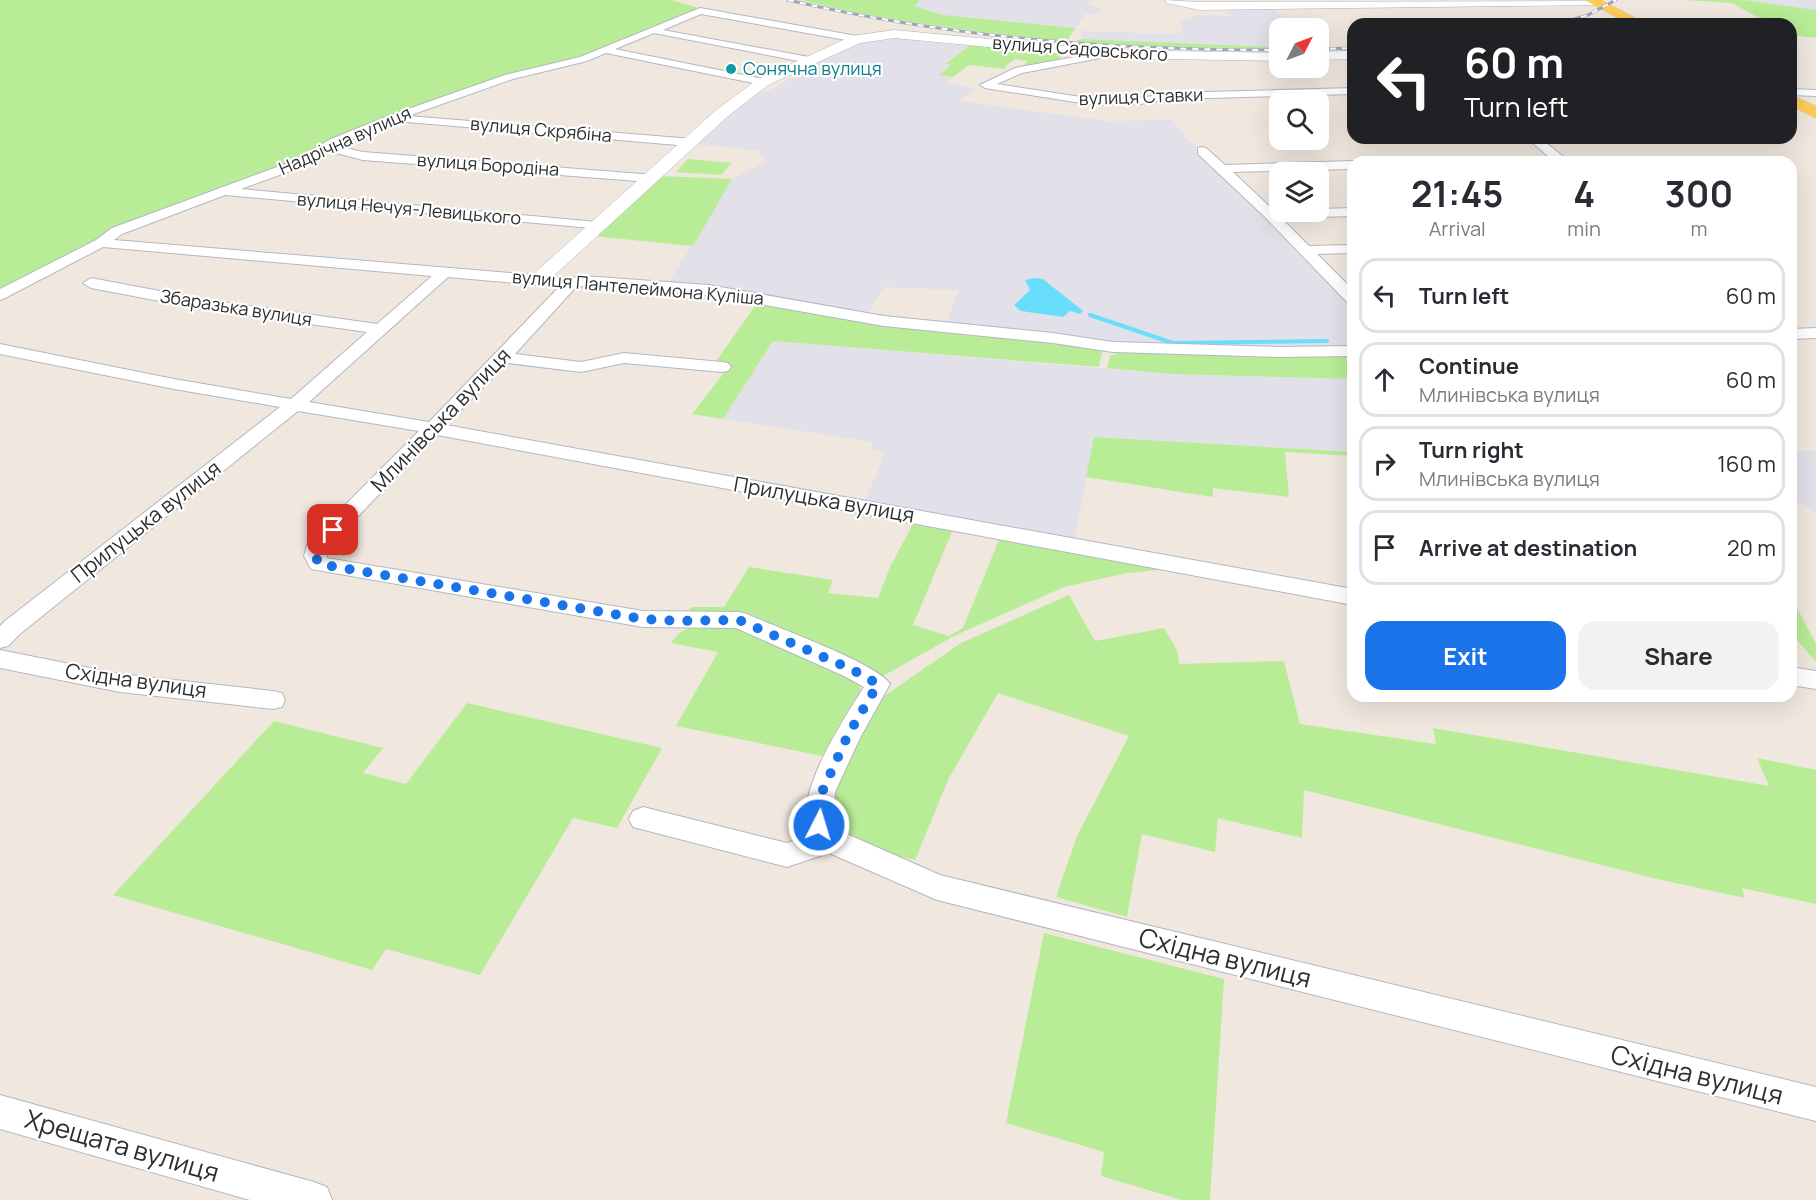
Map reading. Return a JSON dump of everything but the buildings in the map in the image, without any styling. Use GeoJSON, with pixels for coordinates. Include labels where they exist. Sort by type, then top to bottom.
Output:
{"type":"FeatureCollection","features":[{"type":"Feature","properties":{"kind":"main road"},"geometry":{"type":"LineString","coordinates":[[1593,1],[1627,18]]}},
{"type":"Feature","properties":{"kind":"main road"},"geometry":{"type":"LineString","coordinates":[[1797,103],[1816,113]]}},
{"type":"Feature","properties":{"kind":"street"},"geometry":{"type":"LineString","coordinates":[[1171,0],[1183,4],[1593,1]]}},
{"type":"Feature","properties":{"kind":"street","name":"Надрічна вулиця"},"geometry":{"type":"LineString","coordinates":[[0,295],[101,243],[117,231],[292,166],[326,147],[392,118],[509,77],[583,59],[656,31],[700,11],[857,39]]}},
{"type":"Feature","properties":{"kind":"street"},"geometry":{"type":"LineString","coordinates":[[1606,18],[1618,14]]}},
{"type":"Feature","properties":{"kind":"street"},"geometry":{"type":"LineString","coordinates":[[656,31],[809,60]]}},
{"type":"Feature","properties":{"kind":"street","name":"вулиця Садовського"},"geometry":{"type":"LineString","coordinates":[[857,39],[880,34],[1107,54],[1269,57]]}},
{"type":"Feature","properties":{"kind":"street"},"geometry":{"type":"LineString","coordinates":[[539,279],[728,108],[763,82],[857,39]]}},
{"type":"Feature","properties":{"kind":"street"},"geometry":{"type":"LineString","coordinates":[[604,50],[763,82]]}},
{"type":"Feature","properties":{"kind":"street","name":"вулиця Ставки"},"geometry":{"type":"LineString","coordinates":[[1107,54],[1019,70],[985,85],[1094,102],[1171,96],[1347,91]]}},
{"type":"Feature","properties":{"kind":"street"},"geometry":{"type":"LineString","coordinates":[[1329,56],[1347,55]]}},
{"type":"Feature","properties":{"kind":"street"},"geometry":{"type":"LineString","coordinates":[[1797,92],[1816,93]]}},
{"type":"Feature","properties":{"kind":"street","name":"вулиця Скрябіна"},"geometry":{"type":"LineString","coordinates":[[392,118],[689,142]]}},
{"type":"Feature","properties":{"kind":"street"},"geometry":{"type":"LineString","coordinates":[[1541,144],[1556,156]]}},
{"type":"Feature","properties":{"kind":"street","name":"вулиця Бородіна"},"geometry":{"type":"LineString","coordinates":[[326,147],[363,156],[650,178]]}},
{"type":"Feature","properties":{"kind":"street"},"geometry":{"type":"LineString","coordinates":[[1202,151],[1269,213]]}},
{"type":"Feature","properties":{"kind":"street"},"geometry":{"type":"LineString","coordinates":[[1222,169],[1347,165]]}},
{"type":"Feature","properties":{"kind":"street","name":"вулиця Нечуя-Левицького"},"geometry":{"type":"LineString","coordinates":[[220,191],[597,226]]}},
{"type":"Feature","properties":{"kind":"street"},"geometry":{"type":"LineString","coordinates":[[1329,213],[1347,212]]}},
{"type":"Feature","properties":{"kind":"street"},"geometry":{"type":"LineString","coordinates":[[1278,222],[1347,292]]}},
{"type":"Feature","properties":{"kind":"street","name":"вулиця Пантелеймона Куліша"},"geometry":{"type":"LineString","coordinates":[[101,243],[571,283],[583,281],[709,290],[884,321],[1053,338],[1113,347],[1278,352],[1347,351]]}},
{"type":"Feature","properties":{"kind":"street"},"geometry":{"type":"LineString","coordinates":[[1307,250],[1347,249]]}},
{"type":"Feature","properties":{"kind":"street","name":"Прилуцька вулиця"},"geometry":{"type":"LineString","coordinates":[[0,640],[13,627],[294,405],[445,272]]}},
{"type":"Feature","properties":{"kind":"street","name":"Збаразька вулиця"},"geometry":{"type":"LineString","coordinates":[[91,283],[202,304],[381,329]]}},
{"type":"Feature","properties":{"kind":"street","name":"Млинівська вулиця"},"geometry":{"type":"LineString","coordinates":[[571,283],[503,357],[316,547],[315,556],[319,564],[643,619],[739,620],[853,670],[878,684],[848,735],[822,792],[819,825],[830,840]]}},
{"type":"Feature","properties":{"kind":"street"},"geometry":{"type":"LineString","coordinates":[[1797,333],[1816,333]]}},
{"type":"Feature","properties":{"kind":"street","name":"Прилуцька вулиця"},"geometry":{"type":"LineString","coordinates":[[0,350],[174,384],[432,428],[1347,596]]}},
{"type":"Feature","properties":{"kind":"street"},"geometry":{"type":"LineString","coordinates":[[503,357],[581,367],[624,358],[722,367]]}},
{"type":"Feature","properties":{"kind":"street","name":"Східна вулиця"},"geometry":{"type":"LineString","coordinates":[[0,659],[120,682],[273,700]]}},
{"type":"Feature","properties":{"kind":"street"},"geometry":{"type":"LineString","coordinates":[[1797,677],[1816,680]]}},
{"type":"Feature","properties":{"kind":"street"},"geometry":{"type":"LineString","coordinates":[[643,819],[787,855],[830,840]]}},
{"type":"Feature","properties":{"kind":"street","name":"Східна вулиця"},"geometry":{"type":"LineString","coordinates":[[830,840],[937,887],[1816,1104]]}},
{"type":"Feature","properties":{"kind":"street","name":"Хрещата вулиця"},"geometry":{"type":"LineString","coordinates":[[0,1112],[314,1200]]}},
{"type":"Feature","properties":{"kind":"shaded area"},"geometry":{"type":"Polygon","coordinates":[[[920,0],[1091,0],[1088,5],[1101,8],[1096,15],[1085,14],[1075,28],[943,15],[913,6],[920,0]]]}},
{"type":"Feature","properties":{"kind":"shaded area"},"geometry":{"type":"Polygon","coordinates":[[[1745,0],[1816,0],[1816,10],[1745,0]]]}},
{"type":"Feature","properties":{"kind":"shaded area"},"geometry":{"type":"Polygon","coordinates":[[[1273,9],[1285,18],[1269,18],[1269,47],[1081,39],[1081,31],[1171,34],[1183,32],[1180,22],[1198,15],[1232,16],[1224,10],[1273,9]]]}},
{"type":"Feature","properties":{"kind":"shaded area"},"geometry":{"type":"Polygon","coordinates":[[[887,35],[973,43],[945,63],[951,65],[940,74],[953,77],[946,83],[976,88],[959,101],[1107,121],[1173,120],[1187,140],[1195,143],[1197,150],[1347,303],[1347,349],[1167,349],[945,326],[959,290],[884,287],[866,315],[669,282],[732,179],[768,161],[758,156],[761,151],[697,144],[753,95],[772,89],[793,77],[790,76],[860,41],[887,35]],[[1025,280],[1030,290],[1014,305],[1021,311],[1070,310],[1080,314],[1025,280]]]}},
{"type":"Feature","properties":{"kind":"shaded area"},"geometry":{"type":"Polygon","coordinates":[[[773,341],[1171,374],[1347,379],[1347,452],[1095,437],[1074,541],[864,502],[886,452],[870,449],[873,442],[723,419],[773,341]]]}},
{"type":"Feature","properties":{"kind":"shaded area"},"geometry":{"type":"Polygon","coordinates":[[[1797,451],[1816,451],[1816,512],[1797,503],[1797,451]]]}},
{"type":"Feature","properties":{"kind":"green space"},"geometry":{"type":"Polygon","coordinates":[[[0,0],[672,0],[698,8],[581,56],[509,75],[429,102],[288,165],[119,228],[0,290],[0,0]]]}},
{"type":"Feature","properties":{"kind":"green space"},"geometry":{"type":"Polygon","coordinates":[[[800,0],[920,0],[914,6],[943,15],[1075,28],[1067,41],[900,20],[800,0]]]}},
{"type":"Feature","properties":{"kind":"green space"},"geometry":{"type":"Polygon","coordinates":[[[1685,0],[1745,0],[1816,10],[1816,38],[1797,36],[1797,18],[1759,18],[1732,3],[1685,0]]]}},
{"type":"Feature","properties":{"kind":"green space"},"geometry":{"type":"Polygon","coordinates":[[[1081,39],[1269,47],[1269,49],[1146,46],[1076,42],[1081,39]]]}},
{"type":"Feature","properties":{"kind":"green space"},"geometry":{"type":"Polygon","coordinates":[[[973,43],[1064,51],[1059,60],[1022,66],[1028,61],[1015,59],[1004,69],[969,65],[953,77],[939,75],[951,65],[945,64],[973,43]]]}},
{"type":"Feature","properties":{"kind":"green space"},"geometry":{"type":"Polygon","coordinates":[[[688,159],[732,163],[721,175],[676,172],[688,159]]]}},
{"type":"Feature","properties":{"kind":"green space"},"geometry":{"type":"Polygon","coordinates":[[[660,176],[732,179],[693,246],[592,236],[660,176]]]}},
{"type":"Feature","properties":{"kind":"green space"},"geometry":{"type":"Polygon","coordinates":[[[757,303],[1103,347],[1099,367],[773,341],[723,419],[692,414],[730,365],[715,363],[757,303]]]}},
{"type":"Feature","properties":{"kind":"green space"},"geometry":{"type":"Polygon","coordinates":[[[1125,350],[1347,353],[1347,379],[1171,374],[1107,368],[1110,356],[1125,350]]]}},
{"type":"Feature","properties":{"kind":"green space"},"geometry":{"type":"Polygon","coordinates":[[[1094,437],[1347,452],[1347,456],[1285,452],[1289,497],[1213,488],[1213,497],[1086,477],[1094,437]]]}},
{"type":"Feature","properties":{"kind":"green space"},"geometry":{"type":"Polygon","coordinates":[[[915,520],[954,527],[913,625],[949,636],[963,628],[1001,535],[1168,569],[1127,573],[1064,587],[954,636],[883,676],[871,673],[742,616],[708,611],[688,612],[691,607],[724,607],[749,567],[833,580],[828,593],[878,598],[890,567],[915,520]]]}},
{"type":"Feature","properties":{"kind":"green space"},"geometry":{"type":"Polygon","coordinates":[[[1069,595],[1095,641],[1164,628],[1177,650],[1179,664],[1284,661],[1300,724],[1436,744],[1433,728],[1769,786],[1757,758],[1816,770],[1816,904],[1742,888],[1745,898],[1657,879],[1304,790],[1302,838],[1218,818],[1215,852],[1142,834],[1127,917],[1056,897],[1077,836],[1129,736],[998,693],[949,778],[915,860],[890,854],[836,827],[828,810],[857,738],[880,699],[961,643],[1069,595]]]}},
{"type":"Feature","properties":{"kind":"green space"},"geometry":{"type":"Polygon","coordinates":[[[1797,608],[1816,644],[1816,662],[1797,640],[1797,608]]]}},
{"type":"Feature","properties":{"kind":"green space"},"geometry":{"type":"Polygon","coordinates":[[[709,624],[737,624],[859,683],[861,695],[827,757],[676,726],[718,652],[671,643],[684,630],[691,627],[709,624]]]}},
{"type":"Feature","properties":{"kind":"green space"},"geometry":{"type":"Polygon","coordinates":[[[467,703],[662,748],[617,828],[573,818],[480,975],[386,949],[372,970],[113,895],[274,721],[383,748],[363,773],[406,784],[467,703]]]}},
{"type":"Feature","properties":{"kind":"green space"},"geometry":{"type":"Polygon","coordinates":[[[1044,933],[1224,979],[1210,1200],[1182,1200],[1101,1176],[1104,1152],[1006,1123],[1044,933]]]}},
{"type":"Feature","properties":{"kind":"water"},"geometry":{"type":"Polygon","coordinates":[[[1043,279],[1083,311],[1080,314],[1070,311],[1063,317],[1021,311],[1014,305],[1030,290],[1025,280],[1043,279]]]}},
{"type":"Feature","properties":{"kind":"waterway"},"geometry":{"type":"LineString","coordinates":[[1090,315],[1173,343],[1327,341]]}},
{"type":"Feature","properties":{"kind":"railway"},"geometry":{"type":"LineString","coordinates":[[788,0],[911,24],[972,33],[1155,48],[1269,50]]}},
{"type":"Feature","properties":{"kind":"railway"},"geometry":{"type":"LineString","coordinates":[[1578,18],[1616,0]]}},
{"type":"Feature","properties":{"kind":"railway"},"geometry":{"type":"LineString","coordinates":[[1329,49],[1347,48]]}},
{"type":"Feature","properties":{"kind":"place","name":"Сонячна вулиця"},"geometry":{"type":"Point","coordinates":[731,69]}},
{"type":"Feature","properties":{"kind":"route"},"geometry":{"type":"LineString","coordinates":[[333,530],[316,547],[315,556],[319,564],[643,619],[739,620],[853,670],[878,684],[848,735],[822,792],[819,825]]}}]}
